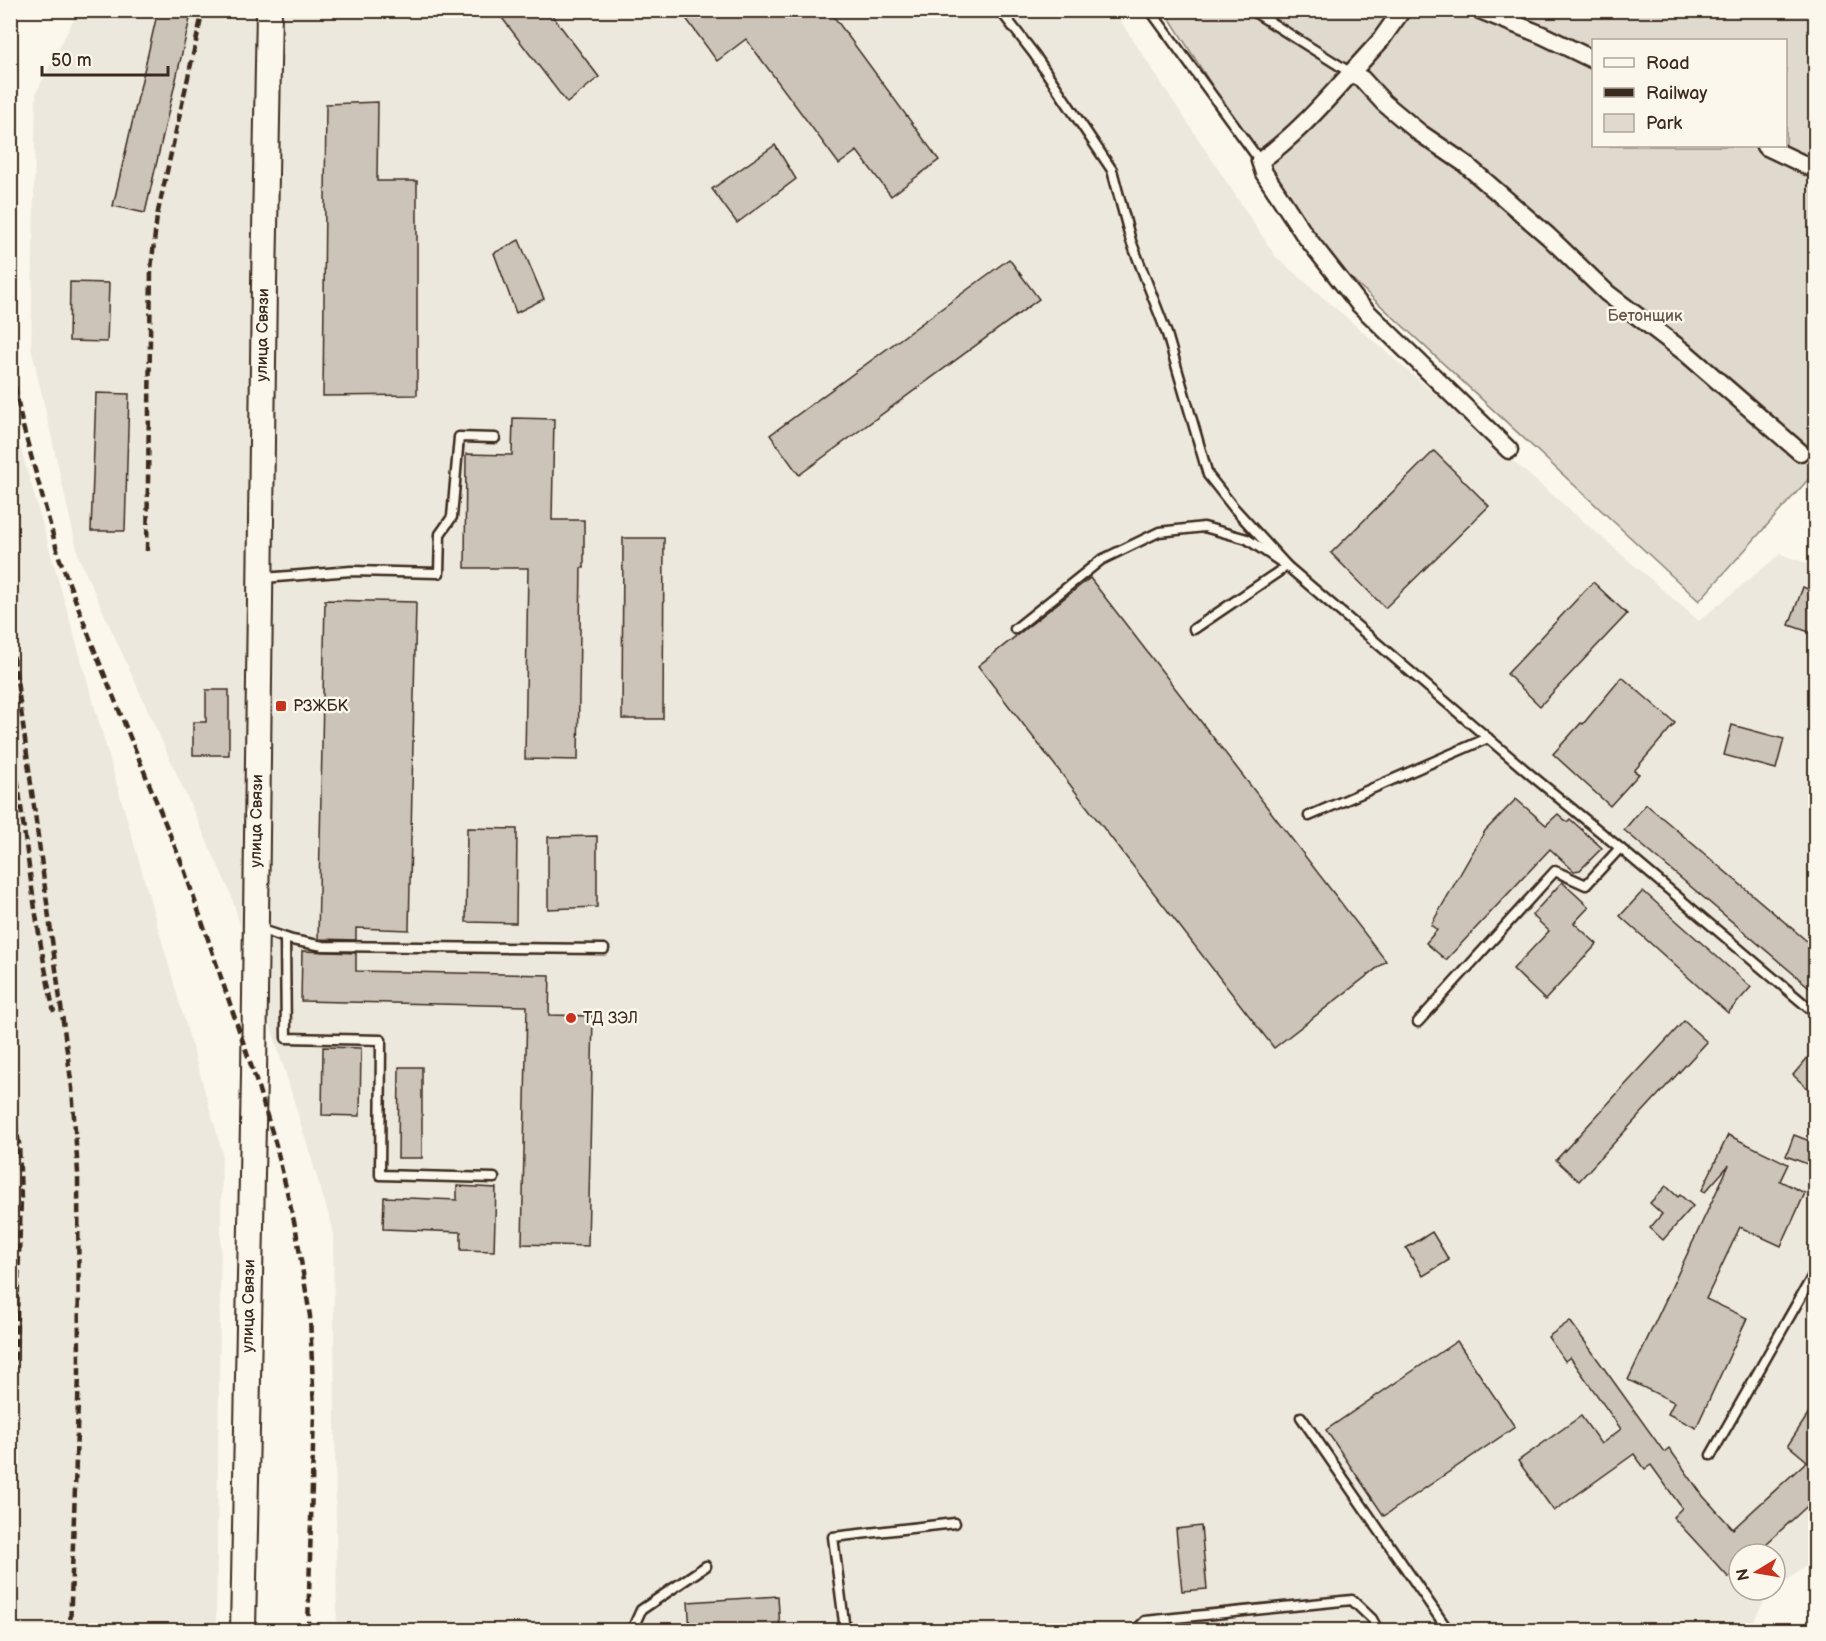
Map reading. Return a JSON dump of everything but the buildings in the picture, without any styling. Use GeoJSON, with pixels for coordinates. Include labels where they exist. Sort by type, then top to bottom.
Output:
{"type":"FeatureCollection","features":[{"type":"Feature","properties":{"kind":"street","name":"улица Связи"},"geometry":{"type":"LineString","coordinates":[[243,1630],[269,10]]}},
{"type":"Feature","properties":{"kind":"street"},"geometry":{"type":"LineString","coordinates":[[1402,10],[1380,41],[1307,122],[1260,161],[1264,173],[1304,234],[1359,304],[1509,450]]}},
{"type":"Feature","properties":{"kind":"street"},"geometry":{"type":"LineString","coordinates":[[1480,10],[1542,35],[1592,60]]}},
{"type":"Feature","properties":{"kind":"street"},"geometry":{"type":"LineString","coordinates":[[1351,73],[1362,79],[1383,102],[1420,133],[1464,163],[1548,236],[1608,293],[1687,354],[1800,452]]}},
{"type":"Feature","properties":{"kind":"street"},"geometry":{"type":"LineString","coordinates":[[1767,147],[1815,170]]}},
{"type":"Feature","properties":{"kind":"lane"},"geometry":{"type":"LineString","coordinates":[[1000,10],[1034,54],[1112,170],[1131,241],[1167,334],[1208,475],[1234,508],[1287,566]]}},
{"type":"Feature","properties":{"kind":"lane"},"geometry":{"type":"LineString","coordinates":[[1150,10],[1260,161]]}},
{"type":"Feature","properties":{"kind":"lane"},"geometry":{"type":"LineString","coordinates":[[1251,10],[1351,73]]}},
{"type":"Feature","properties":{"kind":"lane"},"geometry":{"type":"LineString","coordinates":[[260,578],[351,571],[439,573],[440,534],[452,517],[459,437],[495,438]]}},
{"type":"Feature","properties":{"kind":"lane"},"geometry":{"type":"LineString","coordinates":[[1015,629],[1101,560],[1159,532],[1204,527],[1247,539],[1287,566],[1815,1014]]}},
{"type":"Feature","properties":{"kind":"lane"},"geometry":{"type":"LineString","coordinates":[[1194,629],[1287,566]]}},
{"type":"Feature","properties":{"kind":"lane"},"geometry":{"type":"LineString","coordinates":[[1309,816],[1488,738]]}},
{"type":"Feature","properties":{"kind":"lane"},"geometry":{"type":"LineString","coordinates":[[1418,1022],[1555,871],[1586,885],[1620,848]]}},
{"type":"Feature","properties":{"kind":"lane"},"geometry":{"type":"LineString","coordinates":[[256,928],[285,938],[323,946],[604,949]]}},
{"type":"Feature","properties":{"kind":"lane"},"geometry":{"type":"LineString","coordinates":[[285,938],[286,1038],[381,1040],[380,1175],[494,1178]]}},
{"type":"Feature","properties":{"kind":"lane"},"geometry":{"type":"LineString","coordinates":[[1711,1455],[1815,1270]]}},
{"type":"Feature","properties":{"kind":"lane"},"geometry":{"type":"LineString","coordinates":[[1301,1417],[1448,1630]]}},
{"type":"Feature","properties":{"kind":"lane"},"geometry":{"type":"LineString","coordinates":[[845,1630],[833,1537],[955,1523]]}},
{"type":"Feature","properties":{"kind":"lane"},"geometry":{"type":"LineString","coordinates":[[632,1630],[641,1610],[706,1566]]}},
{"type":"Feature","properties":{"kind":"lane"},"geometry":{"type":"LineString","coordinates":[[1136,1630],[1145,1622],[1352,1600],[1372,1619],[1378,1630]]}},
{"type":"Feature","properties":{"kind":"shaded area"},"geometry":{"type":"Polygon","coordinates":[[[78,11],[1114,11],[1276,257],[1699,621],[1780,554],[1815,566],[1815,1559],[1787,1581],[1787,1542],[1727,1542],[1727,1602],[1764,1602],[1748,1630],[337,1630],[333,1229],[230,892],[79,558],[31,347],[36,93],[78,11]]]}},
{"type":"Feature","properties":{"kind":"shaded area"},"geometry":{"type":"Polygon","coordinates":[[[10,411],[222,1151],[216,1630],[11,1630],[10,411]]]}},
{"type":"Feature","properties":{"kind":"green space","name":"Бетонщик"},"geometry":{"type":"Polygon","coordinates":[[[1165,11],[1815,11],[1815,472],[1699,601],[1308,238],[1165,11]]]}},
{"type":"Feature","properties":{"kind":"railway"},"geometry":{"type":"LineString","coordinates":[[10,39],[16,10]]}},
{"type":"Feature","properties":{"kind":"railway"},"geometry":{"type":"LineString","coordinates":[[147,551],[151,269],[157,216],[203,10]]}},
{"type":"Feature","properties":{"kind":"railway"},"geometry":{"type":"LineString","coordinates":[[10,360],[22,423],[59,557],[184,869],[254,1074],[276,1145],[296,1230],[310,1316],[314,1411],[308,1630]]}},
{"type":"Feature","properties":{"kind":"railway"},"geometry":{"type":"LineString","coordinates":[[10,629],[72,1088],[78,1173],[79,1374],[70,1630]]}},
{"type":"Feature","properties":{"kind":"railway"},"geometry":{"type":"LineString","coordinates":[[10,726],[35,906],[54,1012]]}},
{"type":"Feature","properties":{"kind":"railway"},"geometry":{"type":"LineString","coordinates":[[10,1096],[19,1143],[21,1199],[10,1508]]}},
{"type":"Feature","properties":{"kind":"place","name":"РЗЖБК"},"geometry":{"type":"Point","coordinates":[281,706]}},
{"type":"Feature","properties":{"kind":"place","name":"ТД ЗЭЛ"},"geometry":{"type":"Point","coordinates":[571,1018]}}]}
